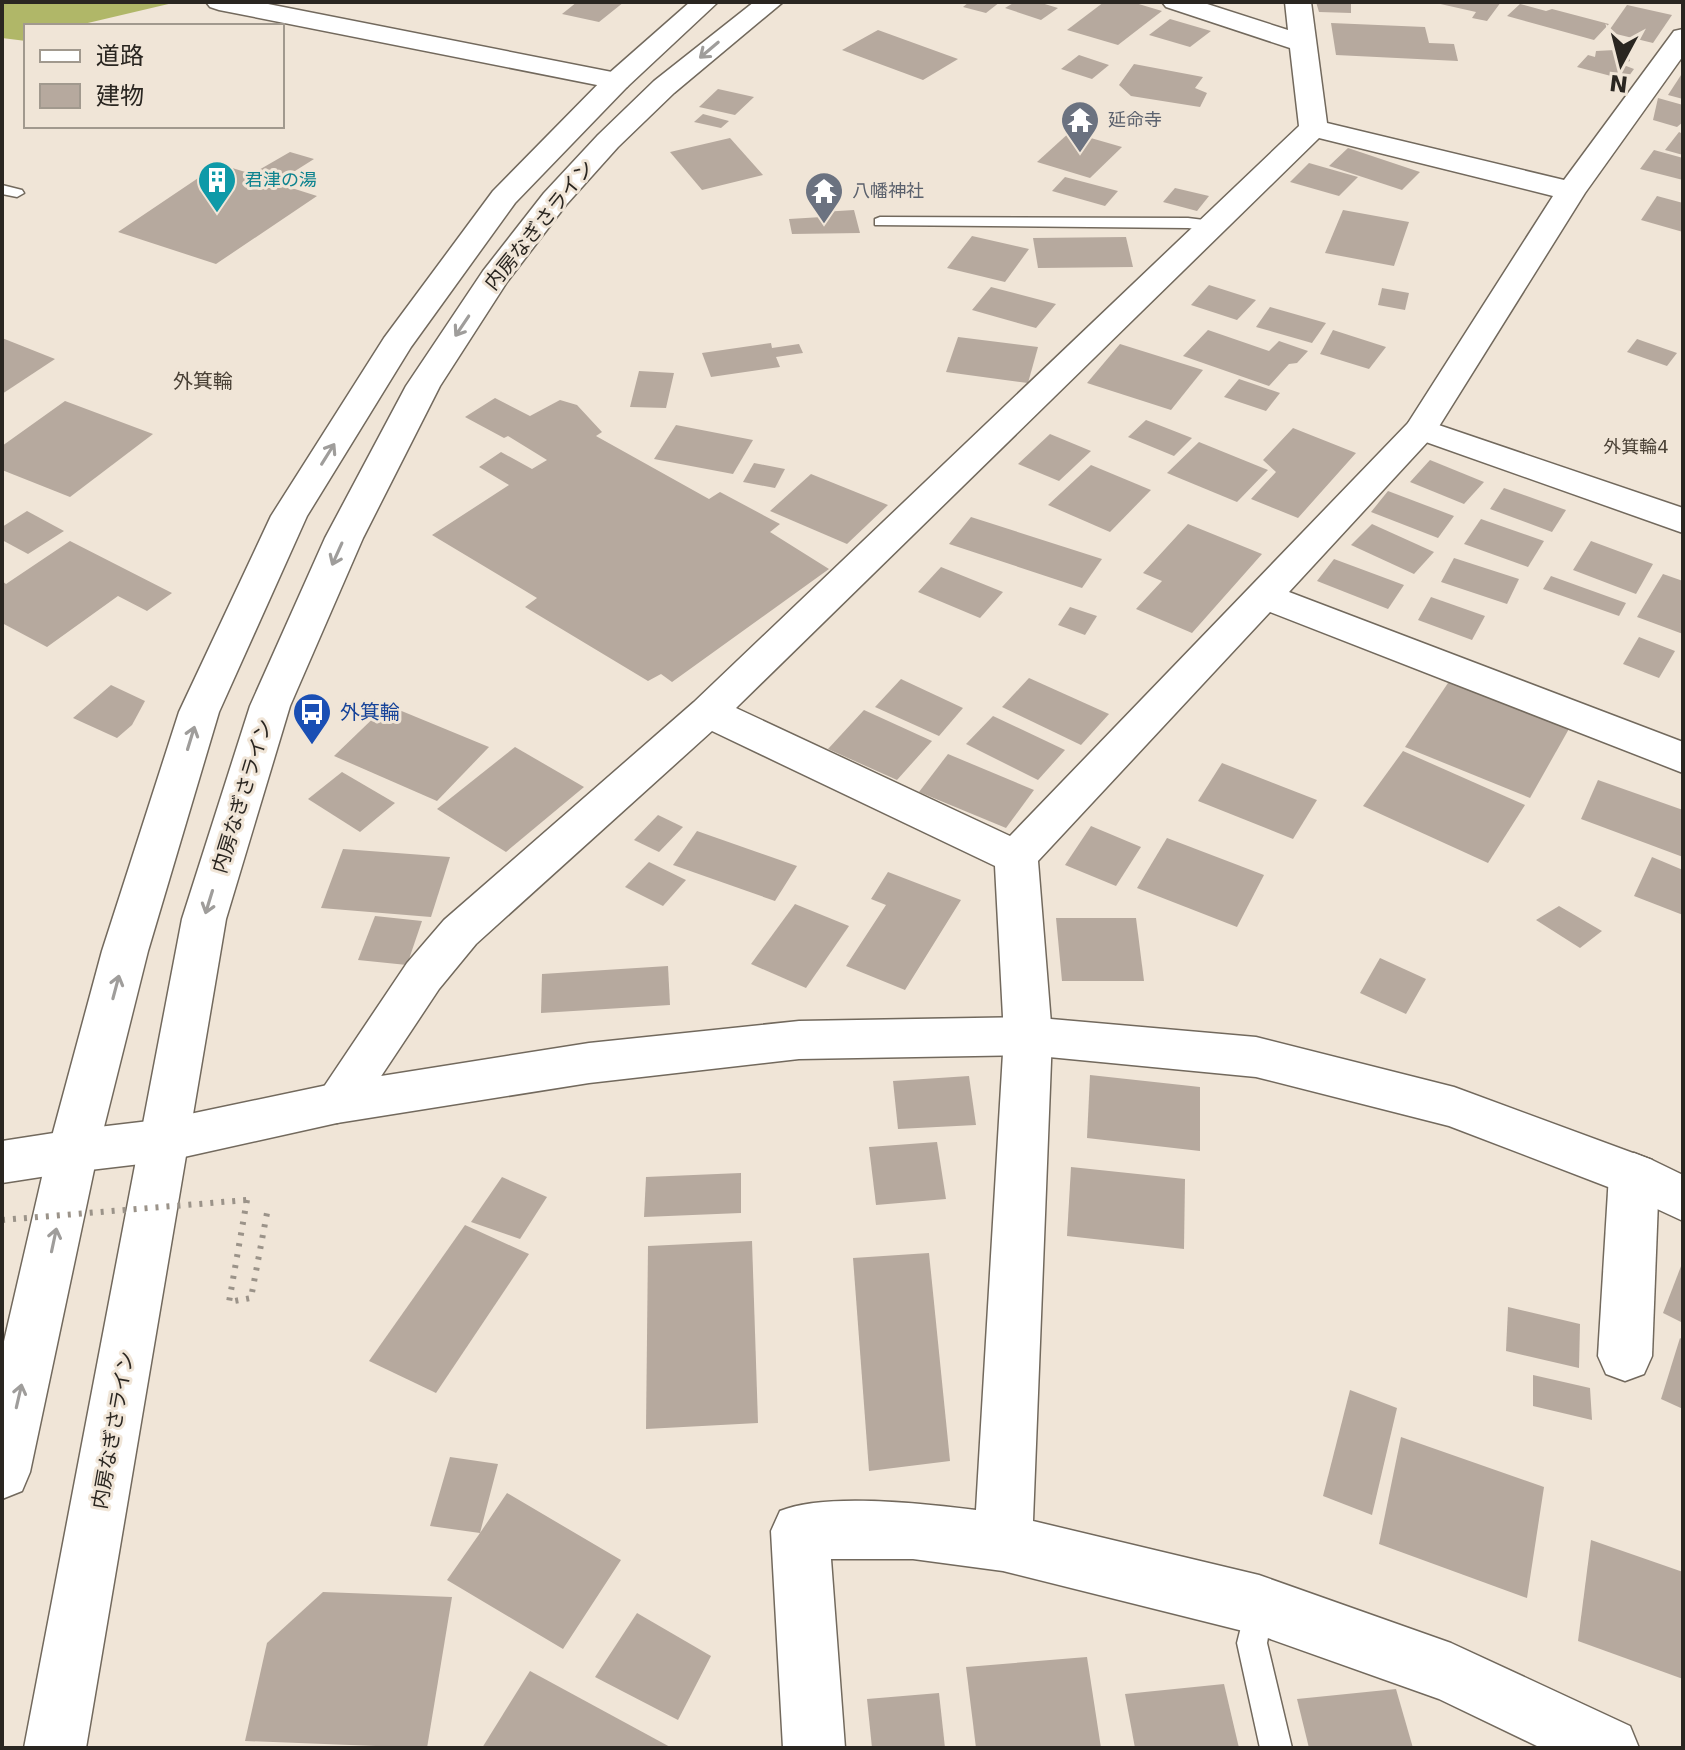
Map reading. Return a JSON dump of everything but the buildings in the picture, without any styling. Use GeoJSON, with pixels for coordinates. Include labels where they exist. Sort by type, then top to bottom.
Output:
{"type":"FeatureCollection","features":[{"type":"Feature","properties":{"kind":"main road"},"geometry":{"type":"LineString","coordinates":[[219,2],[617,81]]}},
{"type":"Feature","properties":{"kind":"main road","name":"内房なぎさライン"},"geometry":{"type":"LineString","coordinates":[[2,1472],[73,1151],[125,951],[199,712],[289,516],[396,345],[504,197],[617,81],[705,2]]}},
{"type":"Feature","properties":{"kind":"main road","name":"内房なぎさライン"},"geometry":{"type":"LineString","coordinates":[[55,1748],[204,919],[270,706],[344,538],[423,386],[494,278],[565,187],[664,87],[770,2]]}},
{"type":"Feature","properties":{"kind":"main road"},"geometry":{"type":"LineString","coordinates":[[1175,2],[1303,43]]}},
{"type":"Feature","properties":{"kind":"main road"},"geometry":{"type":"LineString","coordinates":[[1298,2],[1313,128]]}},
{"type":"Feature","properties":{"kind":"main road"},"geometry":{"type":"LineString","coordinates":[[1003,1542],[1028,1036],[1016,857],[1421,429],[1571,191],[1683,37]]}},
{"type":"Feature","properties":{"kind":"main road"},"geometry":{"type":"LineString","coordinates":[[337,1103],[423,976],[460,932],[708,712],[1313,128]]}},
{"type":"Feature","properties":{"kind":"main road"},"geometry":{"type":"LineString","coordinates":[[1313,128],[1571,191]]}},
{"type":"Feature","properties":{"kind":"main road"},"geometry":{"type":"LineString","coordinates":[[1421,429],[1683,521]]}},
{"type":"Feature","properties":{"kind":"main road"},"geometry":{"type":"LineString","coordinates":[[1264,596],[1683,758]]}},
{"type":"Feature","properties":{"kind":"main road"},"geometry":{"type":"LineString","coordinates":[[708,712],[1016,857]]}},
{"type":"Feature","properties":{"kind":"main road"},"geometry":{"type":"LineString","coordinates":[[2,1162],[166,1140],[337,1103],[589,1063],[799,1040],[1028,1036],[1256,1057],[1454,1107],[1634,1175],[1683,1199]]}},
{"type":"Feature","properties":{"kind":"main road"},"geometry":{"type":"LineString","coordinates":[[1625,1356],[1634,1175]]}},
{"type":"Feature","properties":{"kind":"main road"},"geometry":{"type":"LineString","coordinates":[[814,1748],[800,1531],[913,1531],[1003,1542],[1259,1605],[1451,1673],[1608,1748]]}},
{"type":"Feature","properties":{"kind":"lane"},"geometry":{"type":"LineString","coordinates":[[880,222],[1173,222],[1212,226]]}},
{"type":"Feature","properties":{"kind":"lane"},"geometry":{"type":"LineString","coordinates":[[1259,1605],[1252,1643],[1276,1748]]}},
{"type":"Feature","properties":{"kind":"path"},"geometry":{"type":"LineString","coordinates":[[2,1220],[247,1200],[229,1302],[251,1298],[267,1213]]}},
{"type":"Feature","properties":{"kind":"green space"},"geometry":{"type":"Polygon","coordinates":[[[2,2],[177,2],[84,24],[24,24],[24,41],[2,38],[2,2]]]}},
{"type":"Feature","properties":{"kind":"place","name":"延命寺"},"geometry":{"type":"Point","coordinates":[1080,154]}},
{"type":"Feature","properties":{"kind":"place","name":"君津の湯"},"geometry":{"type":"Point","coordinates":[217,214]}},
{"type":"Feature","properties":{"kind":"place","name":"八幡神社"},"geometry":{"type":"Point","coordinates":[824,225]}},
{"type":"Feature","properties":{"kind":"place","name":"外箕輪"},"geometry":{"type":"Point","coordinates":[312,746]}},
{"type":"Feature","properties":{"kind":"district","name":"外箕輪"},"geometry":{"type":"Point","coordinates":[203,381]}},
{"type":"Feature","properties":{"kind":"district","name":"外箕輪4"},"geometry":{"type":"Point","coordinates":[1636,447]}}]}
